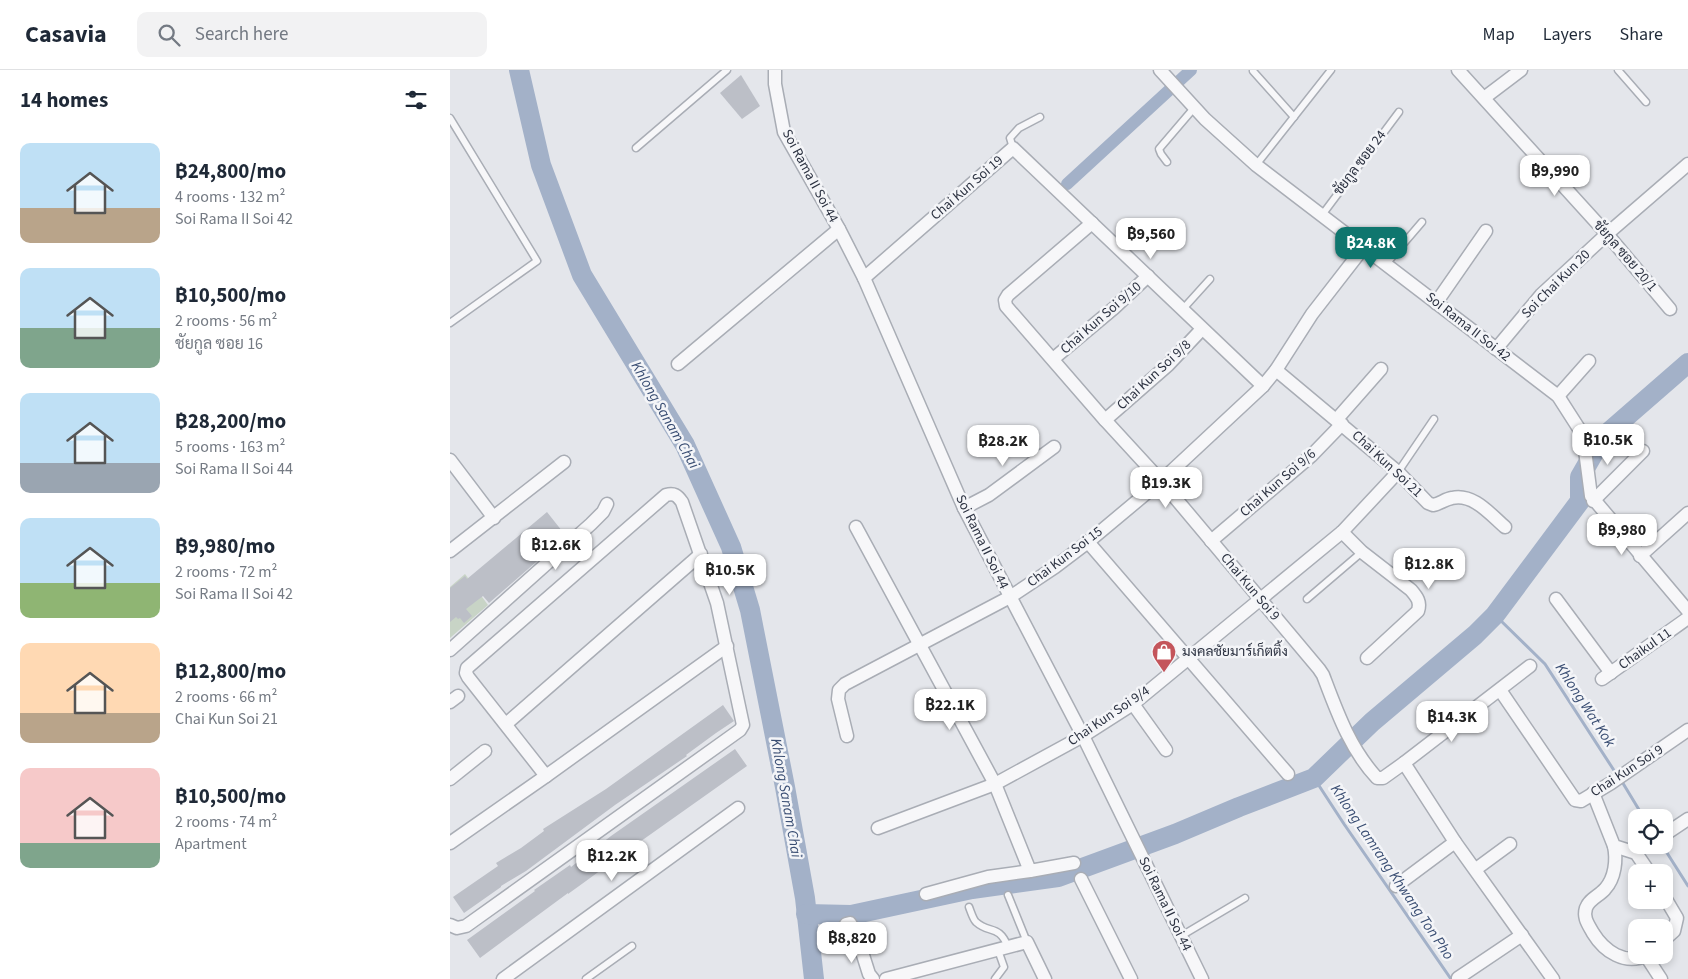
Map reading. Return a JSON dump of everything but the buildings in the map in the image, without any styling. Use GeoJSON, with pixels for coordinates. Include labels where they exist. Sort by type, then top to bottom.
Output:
{"type":"FeatureCollection","features":[{"type":"Feature","properties":{"kind":"street","name":"Soi Rama II Soi 44"},"geometry":{"type":"LineString","coordinates":[[775,70],[775,84],[784,132],[839,229],[864,278],[964,508],[1083,736],[1202,979]]}},
{"type":"Feature","properties":{"kind":"street","name":"Soi Rama II Soi 42"},"geometry":{"type":"LineString","coordinates":[[1160,70],[1194,108],[1256,164],[1558,396],[1583,435],[1589,486],[1593,501],[1688,611]]}},
{"type":"Feature","properties":{"kind":"street","name":"ชัยกูล ซอย 20/1"},"geometry":{"type":"LineString","coordinates":[[1458,70],[1607,234],[1670,309]]}},
{"type":"Feature","properties":{"kind":"street"},"geometry":{"type":"LineString","coordinates":[[1484,98],[1521,70]]}},
{"type":"Feature","properties":{"kind":"street","name":"Chai Kun Soi 19"},"geometry":{"type":"LineString","coordinates":[[864,278],[1013,148],[1202,330],[1263,386]]}},
{"type":"Feature","properties":{"kind":"street","name":"Soi Chai Kun 20"},"geometry":{"type":"LineString","coordinates":[[1496,349],[1541,295],[1607,234],[1688,164]]}},
{"type":"Feature","properties":{"kind":"street","name":"Chai Kun Soi 9"},"geometry":{"type":"LineString","coordinates":[[1092,223],[1008,295],[1005,300],[1006,306],[1161,481],[1323,675],[1347,735],[1359,755],[1377,778],[1383,778],[1404,763],[1530,666]]}},
{"type":"Feature","properties":{"kind":"street"},"geometry":{"type":"LineString","coordinates":[[678,364],[839,229]]}},
{"type":"Feature","properties":{"kind":"street"},"geometry":{"type":"LineString","coordinates":[[1436,302],[1486,231]]}},
{"type":"Feature","properties":{"kind":"street","name":"Chai Kun Soi 15"},"geometry":{"type":"LineString","coordinates":[[847,736],[838,698],[839,690],[845,684],[1010,597],[1056,567],[1161,481],[1263,386],[1276,370],[1312,314],[1364,247]]}},
{"type":"Feature","properties":{"kind":"street","name":"Chai Kun Soi 9/10"},"geometry":{"type":"LineString","coordinates":[[1053,359],[1114,308],[1148,276]]}},
{"type":"Feature","properties":{"kind":"street","name":"Chai Kun Soi 9/8"},"geometry":{"type":"LineString","coordinates":[[1105,420],[1168,366],[1202,330]]}},
{"type":"Feature","properties":{"kind":"street"},"geometry":{"type":"LineString","coordinates":[[1558,396],[1589,361]]}},
{"type":"Feature","properties":{"kind":"street","name":"Chai Kun Soi 9/6"},"geometry":{"type":"LineString","coordinates":[[1211,541],[1311,456],[1381,369]]}},
{"type":"Feature","properties":{"kind":"street","name":"Chai Kun Soi 21"},"geometry":{"type":"LineString","coordinates":[[1276,370],[1398,472],[1428,503],[1434,505],[1460,497],[1475,502],[1504,527]]}},
{"type":"Feature","properties":{"kind":"street"},"geometry":{"type":"LineString","coordinates":[[964,508],[989,495],[1054,446]]}},
{"type":"Feature","properties":{"kind":"street"},"geometry":{"type":"LineString","coordinates":[[1593,501],[1643,450]]}},
{"type":"Feature","properties":{"kind":"street"},"geometry":{"type":"LineString","coordinates":[[450,460],[494,518]]}},
{"type":"Feature","properties":{"kind":"street"},"geometry":{"type":"LineString","coordinates":[[450,551],[564,462]]}},
{"type":"Feature","properties":{"kind":"street","name":"Chai Kun Soi 9/4"},"geometry":{"type":"LineString","coordinates":[[878,828],[994,784],[1083,736],[1133,704],[1259,598],[1342,532],[1398,472]]}},
{"type":"Feature","properties":{"kind":"street"},"geometry":{"type":"LineString","coordinates":[[450,925],[457,928],[466,926],[740,730],[744,725],[717,603],[682,502],[678,496],[672,493],[666,495],[467,668],[466,673],[468,677],[546,776]]}},
{"type":"Feature","properties":{"kind":"street"},"geometry":{"type":"LineString","coordinates":[[450,650],[591,524],[603,512],[607,504]]}},
{"type":"Feature","properties":{"kind":"street"},"geometry":{"type":"LineString","coordinates":[[1640,556],[1688,514]]}},
{"type":"Feature","properties":{"kind":"street"},"geometry":{"type":"LineString","coordinates":[[856,526],[994,784],[1030,871]]}},
{"type":"Feature","properties":{"kind":"street"},"geometry":{"type":"LineString","coordinates":[[1342,532],[1362,552],[1411,590],[1417,597],[1420,605],[1418,612],[1367,658]]}},
{"type":"Feature","properties":{"kind":"street"},"geometry":{"type":"LineString","coordinates":[[1088,542],[1288,774]]}},
{"type":"Feature","properties":{"kind":"street"},"geometry":{"type":"LineString","coordinates":[[506,724],[701,554]]}},
{"type":"Feature","properties":{"kind":"street","name":"Chaikul 11"},"geometry":{"type":"LineString","coordinates":[[1556,599],[1606,676],[1688,618]]}},
{"type":"Feature","properties":{"kind":"street"},"geometry":{"type":"LineString","coordinates":[[450,843],[727,646]]}},
{"type":"Feature","properties":{"kind":"street","name":"Chai Kun Soi 9"},"geometry":{"type":"LineString","coordinates":[[1500,690],[1576,800],[1580,801],[1611,783],[1688,730]]}},
{"type":"Feature","properties":{"kind":"street"},"geometry":{"type":"LineString","coordinates":[[1133,704],[1166,750]]}},
{"type":"Feature","properties":{"kind":"street"},"geometry":{"type":"LineString","coordinates":[[450,779],[485,751]]}},
{"type":"Feature","properties":{"kind":"street"},"geometry":{"type":"LineString","coordinates":[[1404,763],[1456,842],[1553,979]]}},
{"type":"Feature","properties":{"kind":"street"},"geometry":{"type":"LineString","coordinates":[[1593,793],[1614,846],[1616,856],[1611,880],[1605,890],[1587,906],[1586,921],[1600,944],[1613,954],[1628,958]]}},
{"type":"Feature","properties":{"kind":"street"},"geometry":{"type":"LineString","coordinates":[[503,979],[738,808]]}},
{"type":"Feature","properties":{"kind":"street"},"geometry":{"type":"LineString","coordinates":[[1673,829],[1688,819]]}},
{"type":"Feature","properties":{"kind":"street"},"geometry":{"type":"LineString","coordinates":[[1396,886],[1456,842]]}},
{"type":"Feature","properties":{"kind":"street"},"geometry":{"type":"LineString","coordinates":[[1476,868],[1510,844]]}},
{"type":"Feature","properties":{"kind":"street"},"geometry":{"type":"LineString","coordinates":[[1614,846],[1636,853],[1644,864]]}},
{"type":"Feature","properties":{"kind":"street"},"geometry":{"type":"LineString","coordinates":[[926,894],[988,877],[1074,863]]}},
{"type":"Feature","properties":{"kind":"street"},"geometry":{"type":"LineString","coordinates":[[1082,879],[1131,979]]}},
{"type":"Feature","properties":{"kind":"street"},"geometry":{"type":"LineString","coordinates":[[1672,909],[1677,918],[1673,932]]}},
{"type":"Feature","properties":{"kind":"street"},"geometry":{"type":"LineString","coordinates":[[846,924],[850,923],[856,933],[869,974],[873,979]]}},
{"type":"Feature","properties":{"kind":"street"},"geometry":{"type":"LineString","coordinates":[[1458,978],[1522,934]]}},
{"type":"Feature","properties":{"kind":"street"},"geometry":{"type":"LineString","coordinates":[[886,979],[1027,942],[1045,979]]}},
{"type":"Feature","properties":{"kind":"street"},"geometry":{"type":"LineString","coordinates":[[1652,964],[1661,979]]}},
{"type":"Feature","properties":{"kind":"lane"},"geometry":{"type":"LineString","coordinates":[[636,148],[727,70]]}},
{"type":"Feature","properties":{"kind":"lane"},"geometry":{"type":"LineString","coordinates":[[1256,164],[1331,70]]}},
{"type":"Feature","properties":{"kind":"lane"},"geometry":{"type":"LineString","coordinates":[[1618,70],[1646,102]]}},
{"type":"Feature","properties":{"kind":"lane"},"geometry":{"type":"LineString","coordinates":[[1253,71],[1294,117]]}},
{"type":"Feature","properties":{"kind":"lane"},"geometry":{"type":"LineString","coordinates":[[1167,162],[1160,149],[1194,108]]}},
{"type":"Feature","properties":{"kind":"lane","name":"ชัยกูล ซอย 24"},"geometry":{"type":"LineString","coordinates":[[1322,215],[1399,112]]}},
{"type":"Feature","properties":{"kind":"lane"},"geometry":{"type":"LineString","coordinates":[[1013,148],[1010,138],[1014,133],[1040,117]]}},
{"type":"Feature","properties":{"kind":"lane"},"geometry":{"type":"LineString","coordinates":[[450,118],[537,261],[450,323]]}},
{"type":"Feature","properties":{"kind":"lane"},"geometry":{"type":"LineString","coordinates":[[1386,264],[1422,222]]}},
{"type":"Feature","properties":{"kind":"lane"},"geometry":{"type":"LineString","coordinates":[[1182,310],[1210,279]]}},
{"type":"Feature","properties":{"kind":"lane"},"geometry":{"type":"LineString","coordinates":[[1398,472],[1434,419]]}},
{"type":"Feature","properties":{"kind":"lane"},"geometry":{"type":"LineString","coordinates":[[1307,598],[1362,552]]}},
{"type":"Feature","properties":{"kind":"lane"},"geometry":{"type":"LineString","coordinates":[[1008,894],[1027,942]]}},
{"type":"Feature","properties":{"kind":"lane"},"geometry":{"type":"LineString","coordinates":[[1181,936],[1245,898]]}},
{"type":"Feature","properties":{"kind":"lane"},"geometry":{"type":"LineString","coordinates":[[969,907],[978,924],[998,932],[1004,938],[1004,967],[995,979]]}},
{"type":"Feature","properties":{"kind":"lane"},"geometry":{"type":"LineString","coordinates":[[586,979],[632,946]]}},
{"type":"Feature","properties":{"kind":"green space"},"geometry":{"type":"Polygon","coordinates":[[[465,574],[488,605],[450,638],[450,587],[465,574]]]}},
{"type":"Feature","properties":{"kind":"waterway","name":"Khlong Sanam Chai"},"geometry":{"type":"LineString","coordinates":[[519,70],[541,165],[582,275],[685,445],[731,547],[750,610],[785,787],[805,898],[814,979]]}},
{"type":"Feature","properties":{"kind":"waterway"},"geometry":{"type":"LineString","coordinates":[[1067,184],[1191,70]]}},
{"type":"Feature","properties":{"kind":"waterway"},"geometry":{"type":"LineString","coordinates":[[806,914],[851,915],[972,889],[1058,877],[1175,834],[1314,778],[1372,722],[1475,635],[1495,615],[1580,501],[1580,477],[1603,437],[1688,363]]}},
{"type":"Feature","properties":{"kind":"waterway","name":"Khlong Wat Kok"},"geometry":{"type":"LineString","coordinates":[[1495,615],[1545,664],[1617,775]]}},
{"type":"Feature","properties":{"kind":"waterway","name":"Khlong Lamrang Khwang Ton Pho"},"geometry":{"type":"LineString","coordinates":[[1314,778],[1451,979]]}},
{"type":"Feature","properties":{"kind":"waterway","name":"Khlong Wat Kok"},"geometry":{"type":"LineString","coordinates":[[1621,780],[1639,809]]}},
{"type":"Feature","properties":{"kind":"waterway","name":"Khlong Wat Kok"},"geometry":{"type":"LineString","coordinates":[[1668,854],[1688,886]]}},
{"type":"Feature","properties":{"kind":"place","name":"มงคลชัยมาร์เก็ตติ้ง"},"geometry":{"type":"Point","coordinates":[1164,673]}}]}
